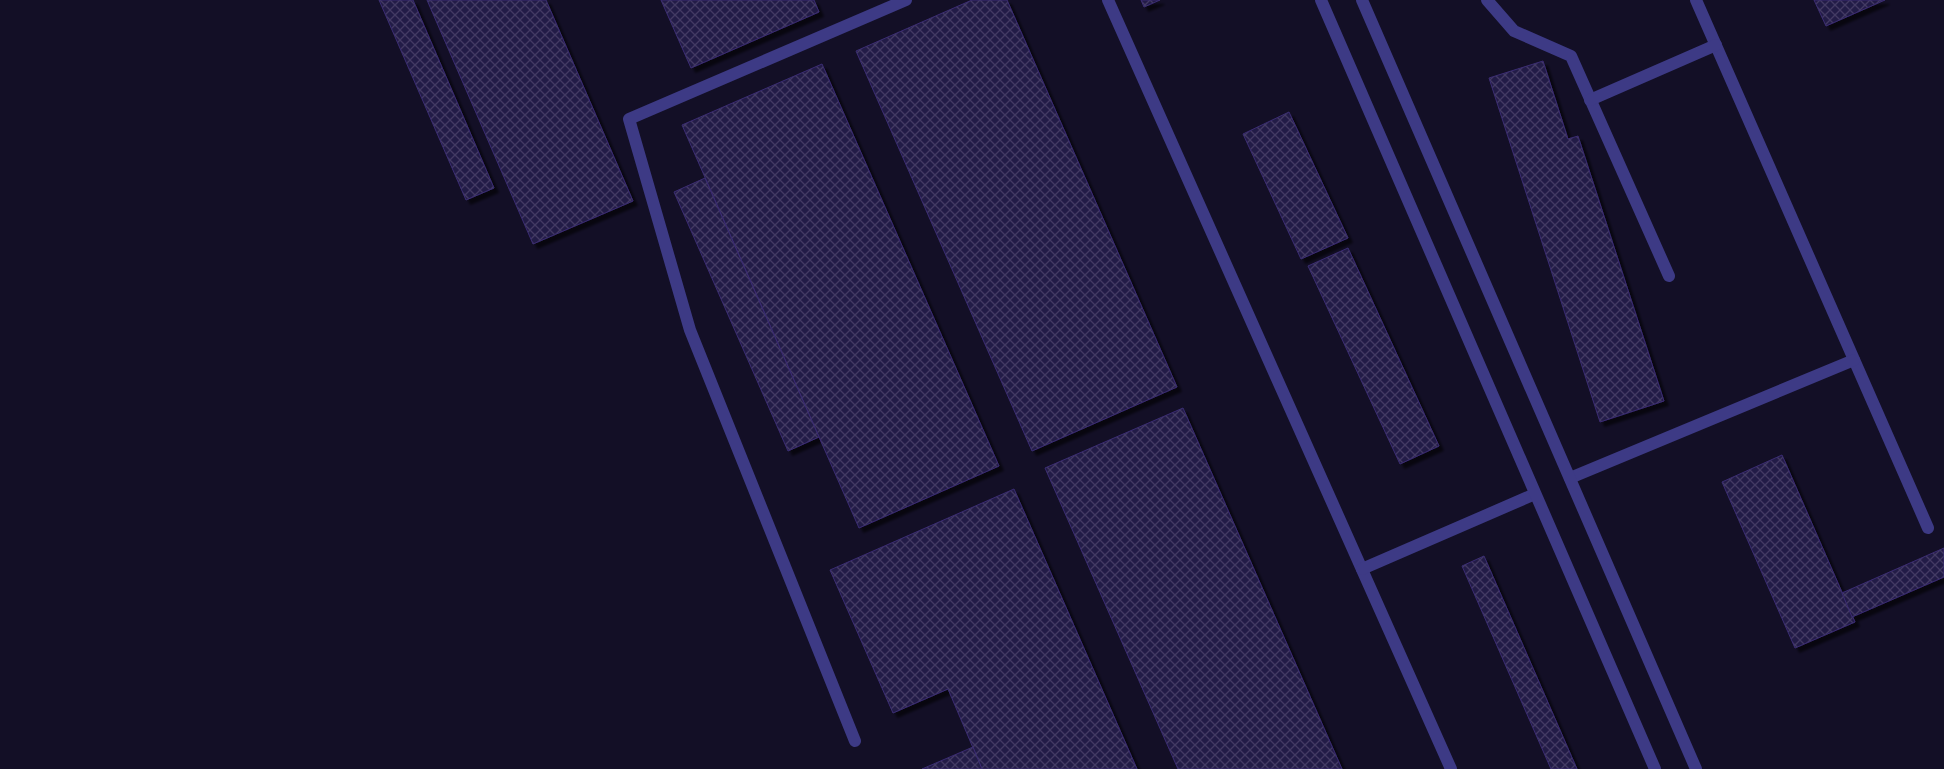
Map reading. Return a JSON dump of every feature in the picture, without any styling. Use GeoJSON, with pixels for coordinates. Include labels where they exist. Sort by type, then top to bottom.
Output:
{"type":"FeatureCollection","features":[{"type":"Feature","properties":{"kind":"street"},"geometry":{"type":"LineString","coordinates":[[855,741],[690,330],[629,119],[906,0]]}},
{"type":"Feature","properties":{"kind":"street"},"geometry":{"type":"LineString","coordinates":[[1108,0],[1451,769]]}},
{"type":"Feature","properties":{"kind":"street"},"geometry":{"type":"LineString","coordinates":[[1321,0],[1655,769]]}},
{"type":"Feature","properties":{"kind":"street"},"geometry":{"type":"LineString","coordinates":[[1362,0],[1696,769]]}},
{"type":"Feature","properties":{"kind":"street"},"geometry":{"type":"LineString","coordinates":[[1487,0],[1514,31],[1571,56],[1669,276]]}},
{"type":"Feature","properties":{"kind":"street"},"geometry":{"type":"LineString","coordinates":[[1696,0],[1928,528]]}},
{"type":"Feature","properties":{"kind":"street"},"geometry":{"type":"LineString","coordinates":[[1590,100],[1716,44]]}},
{"type":"Feature","properties":{"kind":"street"},"geometry":{"type":"LineString","coordinates":[[1570,478],[1854,360]]}},
{"type":"Feature","properties":{"kind":"street"},"geometry":{"type":"LineString","coordinates":[[1362,569],[1535,494]]}},
{"type":"Feature","properties":{"kind":"building"},"geometry":{"type":"Polygon","coordinates":[[[379,0],[413,0],[494,188],[466,200],[379,0]]]}},
{"type":"Feature","properties":{"kind":"building"},"geometry":{"type":"Polygon","coordinates":[[[427,0],[546,0],[633,201],[533,244],[427,0]]]}},
{"type":"Feature","properties":{"kind":"building"},"geometry":{"type":"Polygon","coordinates":[[[661,0],[814,0],[819,12],[691,68],[661,0]]]}},
{"type":"Feature","properties":{"kind":"building"},"geometry":{"type":"Polygon","coordinates":[[[972,0],[1007,0],[1177,387],[1032,451],[856,51],[972,0]]]}},
{"type":"Feature","properties":{"kind":"building"},"geometry":{"type":"Polygon","coordinates":[[[1141,0],[1160,0],[1144,7],[1141,0]]]}},
{"type":"Feature","properties":{"kind":"building"},"geometry":{"type":"Polygon","coordinates":[[[1814,0],[1885,0],[1826,26],[1814,0]]]}},
{"type":"Feature","properties":{"kind":"building"},"geometry":{"type":"Polygon","coordinates":[[[1543,61],[1568,139],[1578,136],[1664,401],[1600,422],[1489,78],[1543,61]]]}},
{"type":"Feature","properties":{"kind":"building"},"geometry":{"type":"Polygon","coordinates":[[[822,64],[999,466],[859,528],[682,125],[822,64]]]}},
{"type":"Feature","properties":{"kind":"building"},"geometry":{"type":"Polygon","coordinates":[[[1289,112],[1348,238],[1301,259],[1243,134],[1289,112]]]}},
{"type":"Feature","properties":{"kind":"building"},"geometry":{"type":"Polygon","coordinates":[[[705,178],[819,437],[788,451],[674,192],[705,178]]]}},
{"type":"Feature","properties":{"kind":"building"},"geometry":{"type":"Polygon","coordinates":[[[1348,248],[1439,446],[1400,464],[1308,266],[1348,248]]]}},
{"type":"Feature","properties":{"kind":"building"},"geometry":{"type":"Polygon","coordinates":[[[1183,408],[1342,769],[1178,769],[1045,468],[1183,408]]]}},
{"type":"Feature","properties":{"kind":"building"},"geometry":{"type":"Polygon","coordinates":[[[1782,455],[1855,622],[1795,648],[1722,482],[1782,455]]]}},
{"type":"Feature","properties":{"kind":"building"},"geometry":{"type":"Polygon","coordinates":[[[1014,489],[1137,769],[982,769],[948,689],[893,713],[830,570],[1014,489]]]}},
{"type":"Feature","properties":{"kind":"building"},"geometry":{"type":"Polygon","coordinates":[[[1944,548],[1944,577],[1852,617],[1842,593],[1944,548]]]}},
{"type":"Feature","properties":{"kind":"building"},"geometry":{"type":"Polygon","coordinates":[[[1484,556],[1577,769],[1551,769],[1462,566],[1484,556]]]}},
{"type":"Feature","properties":{"kind":"building"},"geometry":{"type":"Polygon","coordinates":[[[973,747],[982,769],[922,769],[973,747]]]}}]}
